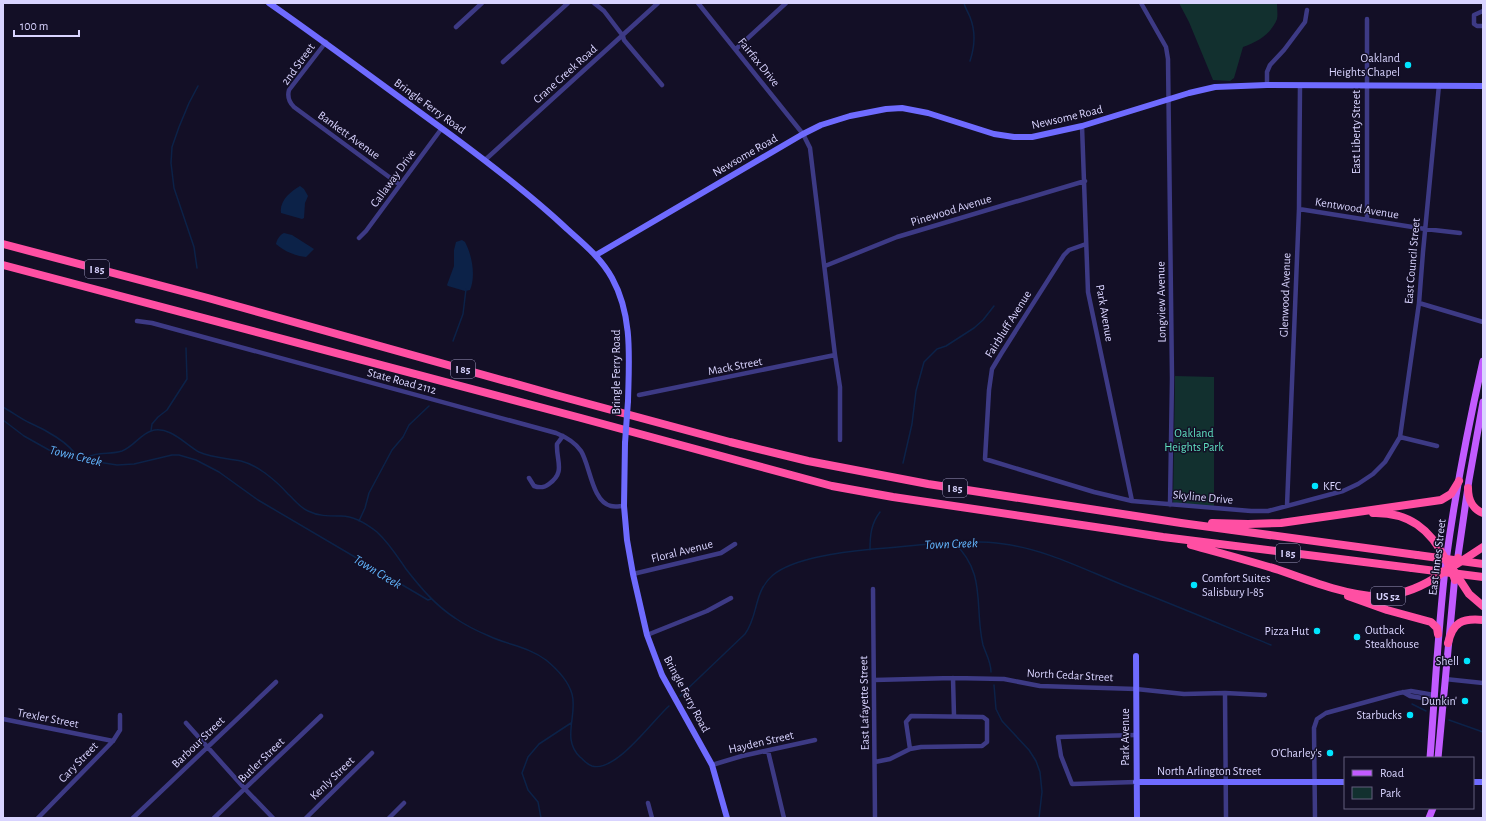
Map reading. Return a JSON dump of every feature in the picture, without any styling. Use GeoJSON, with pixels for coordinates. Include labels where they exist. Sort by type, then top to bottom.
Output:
{"type":"FeatureCollection","features":[{"type":"Feature","properties":{"kind":"highway","name":"I 85"},"geometry":{"type":"LineString","coordinates":[[3,244],[208,298],[730,442],[808,461],[928,484],[1181,523],[1483,564]]}},
{"type":"Feature","properties":{"kind":"highway","name":"I 85"},"geometry":{"type":"LineString","coordinates":[[3,265],[832,486],[893,498],[1163,537],[1483,577]]}},
{"type":"Feature","properties":{"kind":"highway"},"geometry":{"type":"LineString","coordinates":[[1181,523],[1272,524],[1320,518],[1442,499],[1450,494],[1459,481]]}},
{"type":"Feature","properties":{"kind":"highway"},"geometry":{"type":"LineString","coordinates":[[1468,488],[1471,502],[1476,509],[1483,513]]}},
{"type":"Feature","properties":{"kind":"highway"},"geometry":{"type":"LineString","coordinates":[[1320,518],[1378,513],[1401,516],[1415,523],[1428,532],[1469,594],[1483,606]]}},
{"type":"Feature","properties":{"kind":"highway","name":"US 52"},"geometry":{"type":"LineString","coordinates":[[1163,537],[1242,559],[1308,580],[1361,594],[1384,596],[1400,594],[1414,589],[1451,568]]}},
{"type":"Feature","properties":{"kind":"highway"},"geometry":{"type":"LineString","coordinates":[[1451,568],[1483,547]]}},
{"type":"Feature","properties":{"kind":"highway"},"geometry":{"type":"LineString","coordinates":[[1308,580],[1383,608],[1431,622],[1436,627],[1438,634]]}},
{"type":"Feature","properties":{"kind":"highway"},"geometry":{"type":"LineString","coordinates":[[1448,643],[1452,631],[1459,623],[1468,619],[1483,620]]}},
{"type":"Feature","properties":{"kind":"main road","name":"East Innes Street"},"geometry":{"type":"LineString","coordinates":[[1438,757],[1448,643],[1451,568],[1459,481],[1483,361]]}},
{"type":"Feature","properties":{"kind":"main road","name":"East Innes Street"},"geometry":{"type":"LineString","coordinates":[[1430,757],[1438,634],[1468,488],[1483,402]]}},
{"type":"Feature","properties":{"kind":"street","name":"Bringle Ferry Road"},"geometry":{"type":"LineString","coordinates":[[269,3],[326,42],[485,160],[535,200],[596,255],[612,278],[623,304],[629,346],[624,506],[633,574],[648,635],[662,675],[712,765],[727,818]]}},
{"type":"Feature","properties":{"kind":"street"},"geometry":{"type":"LineString","coordinates":[[456,27],[482,3]]}},
{"type":"Feature","properties":{"kind":"street"},"geometry":{"type":"LineString","coordinates":[[503,62],[568,3]]}},
{"type":"Feature","properties":{"kind":"street"},"geometry":{"type":"LineString","coordinates":[[594,3],[604,11],[623,36],[624,40],[662,86]]}},
{"type":"Feature","properties":{"kind":"street","name":"Crane Creek Road"},"geometry":{"type":"LineString","coordinates":[[485,160],[658,3]]}},
{"type":"Feature","properties":{"kind":"street","name":"Fairfax Drive"},"geometry":{"type":"LineString","coordinates":[[698,3],[803,134]]}},
{"type":"Feature","properties":{"kind":"street"},"geometry":{"type":"LineString","coordinates":[[736,49],[786,3]]}},
{"type":"Feature","properties":{"kind":"street","name":"Longview Avenue"},"geometry":{"type":"LineString","coordinates":[[1141,3],[1166,47],[1168,58],[1172,378],[1170,505]]}},
{"type":"Feature","properties":{"kind":"street"},"geometry":{"type":"LineString","coordinates":[[1267,85],[1267,72],[1270,65],[1284,50],[1305,22],[1307,10]]}},
{"type":"Feature","properties":{"kind":"street"},"geometry":{"type":"LineString","coordinates":[[1483,11],[1474,15],[1473,19],[1476,26],[1483,26]]}},
{"type":"Feature","properties":{"kind":"street","name":"East Liberty Street"},"geometry":{"type":"LineString","coordinates":[[1367,19],[1367,220]]}},
{"type":"Feature","properties":{"kind":"street","name":"2nd Street"},"geometry":{"type":"LineString","coordinates":[[288,98],[289,90],[326,42]]}},
{"type":"Feature","properties":{"kind":"street","name":"Newsome Road"},"geometry":{"type":"LineString","coordinates":[[596,255],[803,134],[821,125],[836,120],[886,109],[895,108],[917,110],[994,134],[1014,137],[1032,137],[1082,126],[1189,93],[1215,87],[1267,85],[1483,86]]}},
{"type":"Feature","properties":{"kind":"street","name":"Glenwood Avenue"},"geometry":{"type":"LineString","coordinates":[[1287,506],[1299,209],[1300,85]]}},
{"type":"Feature","properties":{"kind":"street","name":"East Council Street"},"geometry":{"type":"LineString","coordinates":[[1400,437],[1419,303],[1439,85]]}},
{"type":"Feature","properties":{"kind":"street","name":"Bankett Avenue"},"geometry":{"type":"LineString","coordinates":[[288,98],[294,107],[400,185]]}},
{"type":"Feature","properties":{"kind":"street","name":"Park Avenue"},"geometry":{"type":"LineString","coordinates":[[1082,126],[1088,292],[1132,501]]}},
{"type":"Feature","properties":{"kind":"street","name":"Callaway Drive"},"geometry":{"type":"LineString","coordinates":[[359,238],[366,231],[442,128]]}},
{"type":"Feature","properties":{"kind":"street"},"geometry":{"type":"LineString","coordinates":[[803,134],[810,148],[812,158],[835,356],[840,387],[840,440]]}},
{"type":"Feature","properties":{"kind":"street","name":"Pinewood Avenue"},"geometry":{"type":"LineString","coordinates":[[825,266],[897,237],[1085,181]]}},
{"type":"Feature","properties":{"kind":"street","name":"Kentwood Avenue"},"geometry":{"type":"LineString","coordinates":[[1299,209],[1425,229],[1460,233]]}},
{"type":"Feature","properties":{"kind":"street","name":"Fairbluff Avenue"},"geometry":{"type":"LineString","coordinates":[[985,459],[989,390],[992,369],[1000,354],[1064,255],[1069,250],[1086,244]]}},
{"type":"Feature","properties":{"kind":"street"},"geometry":{"type":"LineString","coordinates":[[1419,303],[1483,322]]}},
{"type":"Feature","properties":{"kind":"street","name":"State Road 2112"},"geometry":{"type":"LineString","coordinates":[[138,321],[152,323],[556,433],[575,444],[581,450],[597,493],[601,499],[610,506],[624,506]]}},
{"type":"Feature","properties":{"kind":"street","name":"Mack Street"},"geometry":{"type":"LineString","coordinates":[[639,395],[835,356]]}},
{"type":"Feature","properties":{"kind":"street"},"geometry":{"type":"LineString","coordinates":[[529,478],[534,486],[539,488],[546,486],[554,480],[558,474],[559,468],[557,444],[563,436]]}},
{"type":"Feature","properties":{"kind":"street"},"geometry":{"type":"LineString","coordinates":[[1400,437],[1437,446]]}},
{"type":"Feature","properties":{"kind":"street","name":"Skyline Drive"},"geometry":{"type":"LineString","coordinates":[[985,459],[1094,492],[1132,501],[1251,511],[1268,511],[1343,491],[1358,484],[1370,476],[1385,462],[1400,437]]}},
{"type":"Feature","properties":{"kind":"street","name":"Floral Avenue"},"geometry":{"type":"LineString","coordinates":[[633,574],[721,552],[735,544]]}},
{"type":"Feature","properties":{"kind":"street","name":"East Lafayette Street"},"geometry":{"type":"LineString","coordinates":[[873,589],[875,818]]}},
{"type":"Feature","properties":{"kind":"street"},"geometry":{"type":"LineString","coordinates":[[648,635],[707,611],[731,598]]}},
{"type":"Feature","properties":{"kind":"street","name":"Park Avenue"},"geometry":{"type":"LineString","coordinates":[[1136,656],[1137,818]]}},
{"type":"Feature","properties":{"kind":"street"},"geometry":{"type":"LineString","coordinates":[[953,678],[954,716]]}},
{"type":"Feature","properties":{"kind":"street","name":"North Cedar Street"},"geometry":{"type":"LineString","coordinates":[[874,680],[953,678],[1004,679],[1040,686],[1136,689],[1184,694],[1224,693],[1265,695]]}},
{"type":"Feature","properties":{"kind":"street"},"geometry":{"type":"LineString","coordinates":[[1445,680],[1483,683]]}},
{"type":"Feature","properties":{"kind":"street","name":"Barbour Street"},"geometry":{"type":"LineString","coordinates":[[133,818],[276,682]]}},
{"type":"Feature","properties":{"kind":"street"},"geometry":{"type":"LineString","coordinates":[[1315,818],[1314,728],[1317,719],[1326,713],[1402,692],[1411,691],[1434,697]]}},
{"type":"Feature","properties":{"kind":"street"},"geometry":{"type":"LineString","coordinates":[[1224,693],[1226,818]]}},
{"type":"Feature","properties":{"kind":"street","name":"Cary Street"},"geometry":{"type":"LineString","coordinates":[[38,818],[113,741],[120,730],[120,715]]}},
{"type":"Feature","properties":{"kind":"street","name":"Butler Street"},"geometry":{"type":"LineString","coordinates":[[214,818],[322,716]]}},
{"type":"Feature","properties":{"kind":"street"},"geometry":{"type":"LineString","coordinates":[[875,762],[890,759],[910,749],[921,747],[982,746],[987,742],[987,720],[983,717],[911,716],[906,722],[910,749]]}},
{"type":"Feature","properties":{"kind":"street","name":"Trexler Street"},"geometry":{"type":"LineString","coordinates":[[3,720],[113,741]]}},
{"type":"Feature","properties":{"kind":"street"},"geometry":{"type":"LineString","coordinates":[[186,723],[273,818]]}},
{"type":"Feature","properties":{"kind":"street","name":"North Arlington Street"},"geometry":{"type":"LineString","coordinates":[[1136,735],[1058,738],[1061,756],[1072,784],[1136,782],[1344,782]]}},
{"type":"Feature","properties":{"kind":"street","name":"Hayden Street"},"geometry":{"type":"LineString","coordinates":[[712,765],[815,740]]}},
{"type":"Feature","properties":{"kind":"street"},"geometry":{"type":"LineString","coordinates":[[768,751],[784,818]]}},
{"type":"Feature","properties":{"kind":"street","name":"Kenly Street"},"geometry":{"type":"LineString","coordinates":[[306,818],[372,753]]}},
{"type":"Feature","properties":{"kind":"street"},"geometry":{"type":"LineString","coordinates":[[389,818],[404,803]]}},
{"type":"Feature","properties":{"kind":"street"},"geometry":{"type":"LineString","coordinates":[[648,803],[652,818]]}},
{"type":"Feature","properties":{"kind":"green space"},"geometry":{"type":"Polygon","coordinates":[[[1179,3],[1277,3],[1277,19],[1271,29],[1263,37],[1243,47],[1234,78],[1230,81],[1213,80],[1189,22],[1179,3]]]}},
{"type":"Feature","properties":{"kind":"green space","name":"Oakland Heights Park"},"geometry":{"type":"Polygon","coordinates":[[[1175,376],[1214,377],[1214,506],[1173,503],[1175,376]]]}},
{"type":"Feature","properties":{"kind":"water"},"geometry":{"type":"Polygon","coordinates":[[[300,186],[304,189],[308,196],[305,203],[304,218],[302,219],[281,213],[282,204],[286,197],[300,186]]]}},
{"type":"Feature","properties":{"kind":"water"},"geometry":{"type":"Polygon","coordinates":[[[284,233],[292,235],[314,249],[306,257],[298,256],[286,251],[276,244],[279,237],[284,233]]]}},
{"type":"Feature","properties":{"kind":"water"},"geometry":{"type":"Polygon","coordinates":[[[462,240],[465,242],[470,253],[473,272],[470,290],[465,291],[447,285],[454,266],[454,250],[456,242],[462,240]]]}},
{"type":"Feature","properties":{"kind":"waterway"},"geometry":{"type":"LineString","coordinates":[[964,3],[972,23],[974,34],[974,44],[970,61]]}},
{"type":"Feature","properties":{"kind":"waterway"},"geometry":{"type":"LineString","coordinates":[[197,268],[194,247],[174,188],[171,163],[172,147],[179,127],[198,86]]}},
{"type":"Feature","properties":{"kind":"waterway"},"geometry":{"type":"LineString","coordinates":[[453,341],[463,314],[466,289]]}},
{"type":"Feature","properties":{"kind":"waterway"},"geometry":{"type":"LineString","coordinates":[[903,463],[912,424],[916,391],[924,362],[937,349],[946,346],[974,328],[983,320],[994,306]]}},
{"type":"Feature","properties":{"kind":"waterway"},"geometry":{"type":"LineString","coordinates":[[151,431],[152,424],[167,410],[187,379],[186,348]]}},
{"type":"Feature","properties":{"kind":"waterway"},"geometry":{"type":"LineString","coordinates":[[359,521],[365,508],[369,493],[392,450],[403,437],[409,425],[429,406]]}},
{"type":"Feature","properties":{"kind":"waterway"},"geometry":{"type":"LineString","coordinates":[[3,407],[23,420],[56,437],[69,447],[77,457]]}},
{"type":"Feature","properties":{"kind":"waterway","name":"Town Creek"},"geometry":{"type":"LineString","coordinates":[[3,420],[24,436],[49,450],[98,462],[117,465],[134,464],[172,455],[179,455],[196,460],[219,472],[258,500],[428,600],[431,599]]}},
{"type":"Feature","properties":{"kind":"waterway"},"geometry":{"type":"LineString","coordinates":[[85,459],[93,455],[122,451],[130,447],[151,431],[164,431],[176,436],[204,454],[247,463],[274,480],[308,511],[316,514],[349,517],[364,523],[381,536],[422,589],[434,602],[448,613],[480,632],[533,652],[546,660],[558,671],[565,679],[572,694],[573,710],[571,735],[574,750],[580,757],[592,766],[602,766],[612,762],[623,754],[669,706]]}},
{"type":"Feature","properties":{"kind":"waterway"},"geometry":{"type":"LineString","coordinates":[[870,550],[872,530],[880,512]]}},
{"type":"Feature","properties":{"kind":"waterway","name":"Town Creek"},"geometry":{"type":"LineString","coordinates":[[680,696],[745,634],[749,627],[762,589],[773,575],[794,564],[821,556],[862,550],[956,542],[988,542],[1020,547],[1050,555],[1271,645]]}},
{"type":"Feature","properties":{"kind":"waterway"},"geometry":{"type":"LineString","coordinates":[[954,543],[964,554],[971,566],[975,578],[978,591],[983,645],[989,661],[991,672]]}},
{"type":"Feature","properties":{"kind":"waterway"},"geometry":{"type":"LineString","coordinates":[[994,685],[996,709],[1002,721],[1029,750],[1036,761],[1040,772],[1042,792],[1039,818]]}},
{"type":"Feature","properties":{"kind":"waterway","name":"Town Creek"},"geometry":{"type":"LineString","coordinates":[[1412,704],[1426,711]]}},
{"type":"Feature","properties":{"kind":"waterway","name":"Town Creek"},"geometry":{"type":"LineString","coordinates":[[1449,720],[1483,732]]}},
{"type":"Feature","properties":{"kind":"waterway"},"geometry":{"type":"LineString","coordinates":[[541,818],[538,802],[528,790],[522,773],[528,757],[539,744],[571,723]]}},
{"type":"Feature","properties":{"kind":"place","name":"Oakland Heights Chapel"},"geometry":{"type":"Point","coordinates":[1408,65]}},
{"type":"Feature","properties":{"kind":"place","name":"KFC"},"geometry":{"type":"Point","coordinates":[1315,486]}},
{"type":"Feature","properties":{"kind":"place","name":"Comfort Suites Salisbury I-85"},"geometry":{"type":"Point","coordinates":[1194,585]}},
{"type":"Feature","properties":{"kind":"place","name":"Pizza Hut"},"geometry":{"type":"Point","coordinates":[1317,631]}},
{"type":"Feature","properties":{"kind":"place","name":"Outback Steakhouse"},"geometry":{"type":"Point","coordinates":[1357,637]}},
{"type":"Feature","properties":{"kind":"place","name":"Shell"},"geometry":{"type":"Point","coordinates":[1467,661]}},
{"type":"Feature","properties":{"kind":"place","name":"Dunkin'"},"geometry":{"type":"Point","coordinates":[1465,701]}},
{"type":"Feature","properties":{"kind":"place","name":"Starbucks"},"geometry":{"type":"Point","coordinates":[1410,715]}},
{"type":"Feature","properties":{"kind":"place","name":"O'Charley's"},"geometry":{"type":"Point","coordinates":[1330,753]}}]}
